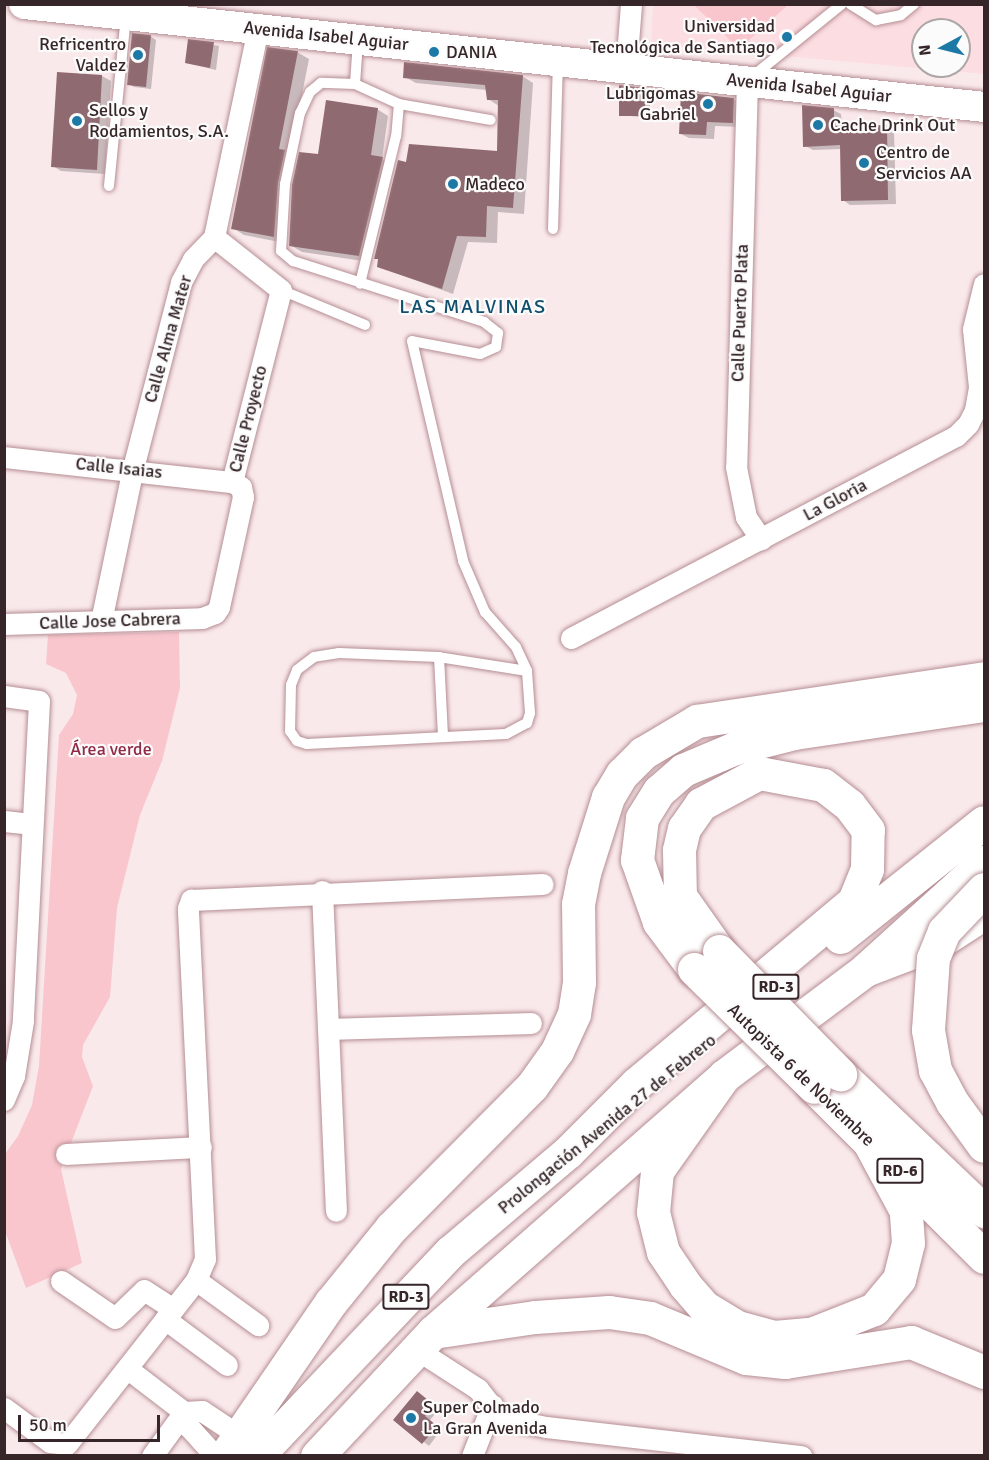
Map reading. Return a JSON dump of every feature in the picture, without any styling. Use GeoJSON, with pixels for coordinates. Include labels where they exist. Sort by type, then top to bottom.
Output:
{"type":"FeatureCollection","features":[{"type":"Feature","properties":{"kind":"main road","name":"Avenida Isabel Aguiar"},"geometry":{"type":"LineString","coordinates":[[24,4],[176,12],[258,29],[984,107]]}},
{"type":"Feature","properties":{"kind":"main road"},"geometry":{"type":"LineString","coordinates":[[234,1450],[331,1302],[391,1228],[532,1086],[557,1051],[576,1003],[578,904],[584,873],[608,797],[622,774],[643,753],[697,721],[735,712],[984,678]]}},
{"type":"Feature","properties":{"kind":"main road"},"geometry":{"type":"LineString","coordinates":[[896,718],[984,688]]}},
{"type":"Feature","properties":{"kind":"main road"},"geometry":{"type":"LineString","coordinates":[[706,960],[659,922],[637,860],[642,818],[659,791],[683,771],[735,748],[794,733],[984,705]]}},
{"type":"Feature","properties":{"kind":"main road"},"geometry":{"type":"LineString","coordinates":[[568,1152],[636,1084],[854,901],[867,869],[868,830],[849,805],[824,785],[759,773],[701,804],[684,828],[679,849],[680,896],[706,960]]}},
{"type":"Feature","properties":{"kind":"main road","name":"Prolongación Avenida 27 de Febrero"},"geometry":{"type":"LineString","coordinates":[[234,1450],[450,1252],[568,1152],[984,822]]}},
{"type":"Feature","properties":{"kind":"main road","name":"Prolongación Avenida 27 de Febrero"},"geometry":{"type":"LineString","coordinates":[[317,1455],[424,1340],[724,1076],[865,970],[984,862]]}},
{"type":"Feature","properties":{"kind":"main road"},"geometry":{"type":"LineString","coordinates":[[984,889],[944,931],[933,958],[928,1030],[935,1070],[952,1102],[984,1146]]}},
{"type":"Feature","properties":{"kind":"main road","name":"Prolongación Avenida 27 de Febrero"},"geometry":{"type":"LineString","coordinates":[[865,970],[941,941],[984,913]]}},
{"type":"Feature","properties":{"kind":"main road","name":"Autopista 6 de Noviembre"},"geometry":{"type":"LineString","coordinates":[[706,960],[827,1081],[984,1211]]}},
{"type":"Feature","properties":{"kind":"main road"},"geometry":{"type":"LineString","coordinates":[[724,1076],[657,1171],[652,1212],[663,1252],[685,1285],[704,1307],[737,1327],[774,1337],[811,1334],[874,1310],[899,1279],[908,1243],[906,1211],[868,1140]]}},
{"type":"Feature","properties":{"kind":"main road","name":"Autopista 6 de Noviembre"},"geometry":{"type":"LineString","coordinates":[[827,1081],[868,1140],[984,1257]]}},
{"type":"Feature","properties":{"kind":"main road"},"geometry":{"type":"LineString","coordinates":[[424,1340],[535,1317],[609,1312],[650,1318],[746,1358],[785,1362],[911,1342],[984,1372]]}},
{"type":"Feature","properties":{"kind":"street"},"geometry":{"type":"LineString","coordinates":[[626,68],[631,4]]}},
{"type":"Feature","properties":{"kind":"street"},"geometry":{"type":"LineString","coordinates":[[258,29],[214,237],[281,290]]}},
{"type":"Feature","properties":{"kind":"street","name":"Calle Puerto Plata"},"geometry":{"type":"LineString","coordinates":[[747,81],[736,466],[747,517],[761,539]]}},
{"type":"Feature","properties":{"kind":"street","name":"Calle Alma Mater"},"geometry":{"type":"LineString","coordinates":[[101,621],[133,468],[181,282],[193,259],[214,237]]}},
{"type":"Feature","properties":{"kind":"street","name":"Calle Proyecto"},"geometry":{"type":"LineString","coordinates":[[214,613],[243,497],[241,487],[232,482],[281,290]]}},
{"type":"Feature","properties":{"kind":"street","name":"La Gloria"},"geometry":{"type":"LineString","coordinates":[[571,638],[940,445],[968,424],[979,387],[974,329],[983,292]]}},
{"type":"Feature","properties":{"kind":"street","name":"Calle Isaias"},"geometry":{"type":"LineString","coordinates":[[4,457],[133,468],[232,482]]}},
{"type":"Feature","properties":{"kind":"street","name":"Calle Jose Cabrera"},"geometry":{"type":"LineString","coordinates":[[4,624],[202,618],[214,613]]}},
{"type":"Feature","properties":{"kind":"street"},"geometry":{"type":"LineString","coordinates":[[4,696],[39,701],[31,824],[14,953],[23,1021],[4,1100]]}},
{"type":"Feature","properties":{"kind":"street"},"geometry":{"type":"LineString","coordinates":[[4,821],[31,824]]}},
{"type":"Feature","properties":{"kind":"street"},"geometry":{"type":"LineString","coordinates":[[4,1408],[50,1442],[68,1444],[196,1280],[206,1259],[188,908],[191,900],[322,891],[543,884]]}},
{"type":"Feature","properties":{"kind":"street"},"geometry":{"type":"LineString","coordinates":[[322,891],[336,1211]]}},
{"type":"Feature","properties":{"kind":"street"},"geometry":{"type":"LineString","coordinates":[[328,1029],[531,1023]]}},
{"type":"Feature","properties":{"kind":"street"},"geometry":{"type":"LineString","coordinates":[[66,1154],[201,1147]]}},
{"type":"Feature","properties":{"kind":"street"},"geometry":{"type":"LineString","coordinates":[[196,1280],[258,1325]]}},
{"type":"Feature","properties":{"kind":"street"},"geometry":{"type":"LineString","coordinates":[[61,1281],[115,1318],[144,1290],[227,1365]]}},
{"type":"Feature","properties":{"kind":"street"},"geometry":{"type":"LineString","coordinates":[[424,1340],[478,1389],[501,1418],[546,1427],[801,1455]]}},
{"type":"Feature","properties":{"kind":"street"},"geometry":{"type":"LineString","coordinates":[[128,1369],[184,1412],[189,1427],[234,1450]]}},
{"type":"Feature","properties":{"kind":"street"},"geometry":{"type":"LineString","coordinates":[[472,1455],[492,1405]]}},
{"type":"Feature","properties":{"kind":"street"},"geometry":{"type":"LineString","coordinates":[[184,1412],[202,1411],[234,1450]]}},
{"type":"Feature","properties":{"kind":"street"},"geometry":{"type":"LineString","coordinates":[[152,1455],[184,1412]]}},
{"type":"Feature","properties":{"kind":"lane"},"geometry":{"type":"LineString","coordinates":[[747,81],[842,4]]}},
{"type":"Feature","properties":{"kind":"lane"},"geometry":{"type":"LineString","coordinates":[[850,4],[876,20],[901,15],[914,4]]}},
{"type":"Feature","properties":{"kind":"lane"},"geometry":{"type":"LineString","coordinates":[[109,186],[127,10]]}},
{"type":"Feature","properties":{"kind":"lane"},"geometry":{"type":"LineString","coordinates":[[355,84],[358,40]]}},
{"type":"Feature","properties":{"kind":"lane"},"geometry":{"type":"LineString","coordinates":[[553,229],[558,61]]}},
{"type":"Feature","properties":{"kind":"lane"},"geometry":{"type":"LineString","coordinates":[[491,120],[399,104],[355,84],[321,83],[310,92],[300,113],[285,184],[280,243],[281,252],[293,261],[484,322],[498,333],[496,347],[480,354],[412,341],[463,561],[485,612],[516,647],[527,671],[531,713],[527,723],[506,734],[306,744],[297,741],[290,731],[288,716],[297,670],[314,657],[339,653],[439,657],[527,671]]}},
{"type":"Feature","properties":{"kind":"lane"},"geometry":{"type":"LineString","coordinates":[[360,284],[396,136],[399,104]]}},
{"type":"Feature","properties":{"kind":"lane"},"geometry":{"type":"LineString","coordinates":[[281,290],[365,325]]}},
{"type":"Feature","properties":{"kind":"lane"},"geometry":{"type":"LineString","coordinates":[[439,657],[443,737]]}},
{"type":"Feature","properties":{"kind":"shaded area","name":"Universidad Tecnológica de Santiago"},"geometry":{"type":"Polygon","coordinates":[[[653,5],[984,5],[984,74],[971,73],[971,18],[911,18],[911,67],[651,44],[653,5]]]}},
{"type":"Feature","properties":{"kind":"green space"},"geometry":{"type":"Polygon","coordinates":[[[694,5],[788,5],[739,49],[694,5]]]}},
{"type":"Feature","properties":{"kind":"green space","name":"Área verde"},"geometry":{"type":"Polygon","coordinates":[[[179,632],[180,688],[162,761],[140,815],[117,908],[110,997],[83,1045],[82,1057],[93,1086],[61,1169],[82,1263],[26,1288],[5,1231],[5,1154],[18,1136],[32,1105],[39,1066],[59,735],[73,714],[77,695],[66,673],[46,664],[48,635],[179,632]]]}},
{"type":"Feature","properties":{"kind":"building","name":"Refricentro Valdez"},"geometry":{"type":"Polygon","coordinates":[[[132,33],[151,35],[146,87],[127,85],[132,33]]]}},
{"type":"Feature","properties":{"kind":"building"},"geometry":{"type":"Polygon","coordinates":[[[188,39],[214,42],[210,68],[185,63],[188,39]]]}},
{"type":"Feature","properties":{"kind":"building"},"geometry":{"type":"Polygon","coordinates":[[[267,47],[298,51],[279,149],[285,150],[278,183],[274,237],[231,229],[267,47]]]}},
{"type":"Feature","properties":{"kind":"building","name":"Madeco"},"geometry":{"type":"Polygon","coordinates":[[[404,62],[523,75],[513,208],[487,206],[486,237],[457,236],[442,289],[377,267],[378,259],[374,259],[398,160],[406,162],[409,144],[497,151],[498,100],[487,100],[485,85],[403,78],[404,62]]]}},
{"type":"Feature","properties":{"kind":"building","name":"Sellos y Rodamientos, S.A."},"geometry":{"type":"Polygon","coordinates":[[[57,72],[102,75],[97,170],[51,167],[57,72]]]}},
{"type":"Feature","properties":{"kind":"building"},"geometry":{"type":"Polygon","coordinates":[[[619,85],[645,88],[645,116],[619,116],[619,85]]]}},
{"type":"Feature","properties":{"kind":"building","name":"Lubrigomas Gabriel"},"geometry":{"type":"Polygon","coordinates":[[[681,92],[734,98],[733,123],[707,122],[706,135],[679,134],[681,92]]]}},
{"type":"Feature","properties":{"kind":"building"},"geometry":{"type":"Polygon","coordinates":[[[326,100],[378,108],[371,155],[383,157],[359,256],[289,246],[292,185],[299,152],[318,154],[326,100]]]}},
{"type":"Feature","properties":{"kind":"building","name":"Centro de Servicios AA"},"geometry":{"type":"Polygon","coordinates":[[[802,105],[834,108],[834,126],[887,125],[888,200],[841,201],[840,145],[803,147],[802,105]]]}},
{"type":"Feature","properties":{"kind":"building","name":"Super Colmado La Gran Avenida"},"geometry":{"type":"Polygon","coordinates":[[[417,1391],[434,1405],[425,1416],[437,1426],[422,1444],[393,1420],[417,1391]]]}},
{"type":"Feature","properties":{"kind":"place","name":"Universidad Tecnológica de Santiago"},"geometry":{"type":"Point","coordinates":[787,37]}},
{"type":"Feature","properties":{"kind":"place","name":"DANIA"},"geometry":{"type":"Point","coordinates":[434,52]}},
{"type":"Feature","properties":{"kind":"place","name":"Refricentro Valdez"},"geometry":{"type":"Point","coordinates":[138,55]}},
{"type":"Feature","properties":{"kind":"place","name":"Lubrigomas Gabriel"},"geometry":{"type":"Point","coordinates":[708,104]}},
{"type":"Feature","properties":{"kind":"place","name":"Sellos y Rodamientos, S.A."},"geometry":{"type":"Point","coordinates":[77,121]}},
{"type":"Feature","properties":{"kind":"place","name":"Cache Drink Out"},"geometry":{"type":"Point","coordinates":[818,125]}},
{"type":"Feature","properties":{"kind":"place","name":"Centro de Servicios AA"},"geometry":{"type":"Point","coordinates":[864,163]}},
{"type":"Feature","properties":{"kind":"place","name":"Madeco"},"geometry":{"type":"Point","coordinates":[453,184]}},
{"type":"Feature","properties":{"kind":"place","name":"Super Colmado La Gran Avenida"},"geometry":{"type":"Point","coordinates":[411,1418]}},
{"type":"Feature","properties":{"kind":"district","name":"LAS MALVINAS"},"geometry":{"type":"Point","coordinates":[473,306]}}]}
